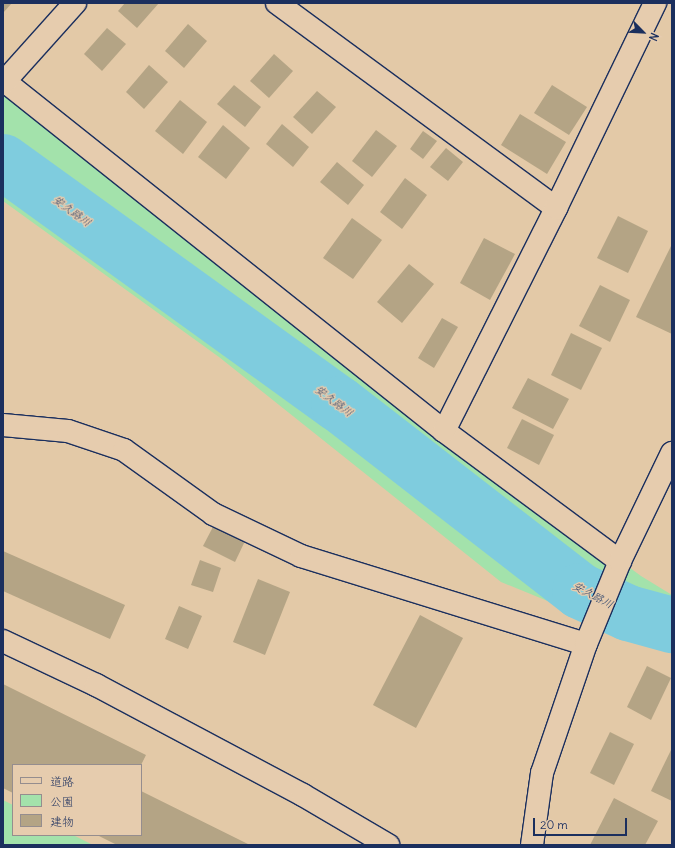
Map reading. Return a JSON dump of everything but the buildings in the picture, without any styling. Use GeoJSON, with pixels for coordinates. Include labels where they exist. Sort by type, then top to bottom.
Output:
{"type":"FeatureCollection","features":[{"type":"Feature","properties":{"kind":"street"},"geometry":{"type":"LineString","coordinates":[[75,3],[4,81],[617,570]]}},
{"type":"Feature","properties":{"kind":"street"},"geometry":{"type":"LineString","coordinates":[[277,3],[556,208]]}},
{"type":"Feature","properties":{"kind":"street"},"geometry":{"type":"LineString","coordinates":[[444,431],[556,208],[654,3]]}},
{"type":"Feature","properties":{"kind":"street"},"geometry":{"type":"LineString","coordinates":[[3,425],[68,431],[124,450],[213,514],[301,556],[589,636]]}},
{"type":"Feature","properties":{"kind":"street"},"geometry":{"type":"LineString","coordinates":[[532,845],[542,773],[589,636],[617,570],[672,453]]}},
{"type":"Feature","properties":{"kind":"street"},"geometry":{"type":"LineString","coordinates":[[3,641],[96,685],[303,795],[388,845]]}},
{"type":"Feature","properties":{"kind":"green space"},"geometry":{"type":"Polygon","coordinates":[[[3,92],[528,493],[641,576],[672,595],[672,652],[501,582],[219,357],[3,201],[3,92]]]}},
{"type":"Feature","properties":{"kind":"green space"},"geometry":{"type":"Polygon","coordinates":[[[3,800],[12,804],[12,836],[75,836],[93,845],[3,845],[3,800]]]}},
{"type":"Feature","properties":{"kind":"waterway","name":"安久路川"},"geometry":{"type":"LineString","coordinates":[[3,162],[339,404],[580,591],[628,613],[672,625]]}}]}
